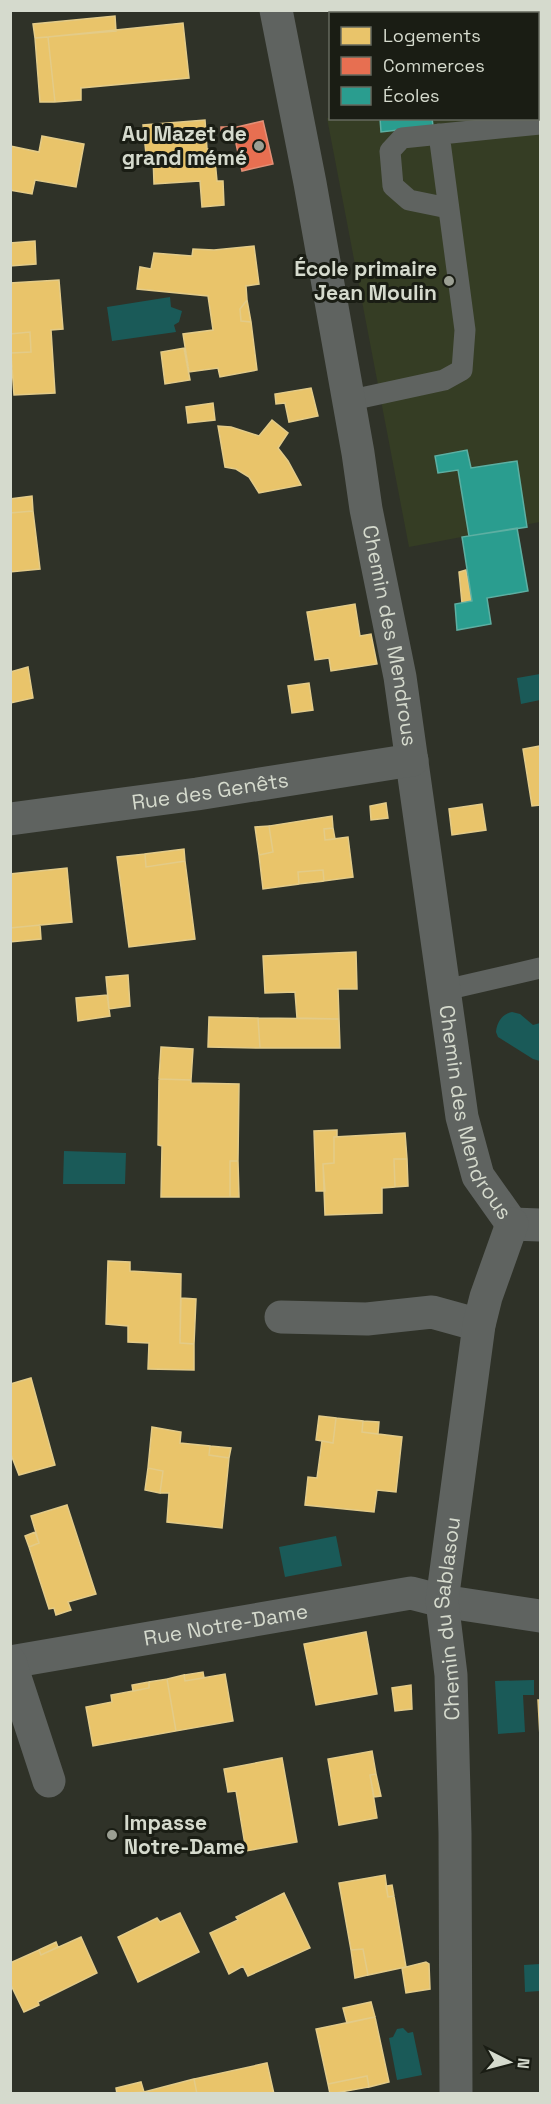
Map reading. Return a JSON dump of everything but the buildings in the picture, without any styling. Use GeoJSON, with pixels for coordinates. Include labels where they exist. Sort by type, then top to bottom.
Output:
{"type":"FeatureCollection","features":[{"type":"Feature","properties":{"kind":"street","name":"Chemin des Mendrous"},"geometry":{"type":"LineString","coordinates":[[276,10],[310,183],[366,509],[400,677],[462,1117],[478,1176],[526,1224]]}},
{"type":"Feature","properties":{"kind":"street","name":"Rue des Genêts"},"geometry":{"type":"LineString","coordinates":[[10,819],[197,794],[412,760]]}},
{"type":"Feature","properties":{"kind":"street","name":"Chemin du Sablasou"},"geometry":{"type":"LineString","coordinates":[[456,2094],[455,1833],[451,1675],[442,1601],[479,1325],[486,1297],[526,1224]]}},
{"type":"Feature","properties":{"kind":"street"},"geometry":{"type":"LineString","coordinates":[[281,1317],[367,1319],[432,1311],[479,1325]]}},
{"type":"Feature","properties":{"kind":"street","name":"Rue Notre-Dame"},"geometry":{"type":"LineString","coordinates":[[10,1662],[411,1593],[442,1601],[540,1616]]}},
{"type":"Feature","properties":{"kind":"street"},"geometry":{"type":"LineString","coordinates":[[10,1662],[49,1781]]}},
{"type":"Feature","properties":{"kind":"lane"},"geometry":{"type":"LineString","coordinates":[[448,207],[409,200],[393,186],[390,151],[402,138],[540,124]]}},
{"type":"Feature","properties":{"kind":"lane"},"geometry":{"type":"LineString","coordinates":[[347,401],[444,380],[462,370],[465,330],[439,134]]}},
{"type":"Feature","properties":{"kind":"lane"},"geometry":{"type":"LineString","coordinates":[[445,990],[540,968]]}},
{"type":"Feature","properties":{"kind":"shaded area","name":"École primaire Jean Moulin"},"geometry":{"type":"Polygon","coordinates":[[[540,100],[540,522],[409,547],[327,118],[329,120],[539,120],[540,100]]]}},
{"type":"Feature","properties":{"kind":"water"},"geometry":{"type":"Polygon","coordinates":[[[170,297],[171,307],[182,311],[179,322],[174,325],[176,332],[112,341],[107,307],[170,297]]]}},
{"type":"Feature","properties":{"kind":"water"},"geometry":{"type":"Polygon","coordinates":[[[540,674],[540,700],[521,704],[517,678],[540,674]]]}},
{"type":"Feature","properties":{"kind":"water"},"geometry":{"type":"Polygon","coordinates":[[[512,1012],[520,1014],[533,1025],[540,1023],[540,1061],[498,1037],[496,1032],[499,1022],[505,1015],[512,1012]]]}},
{"type":"Feature","properties":{"kind":"water"},"geometry":{"type":"Polygon","coordinates":[[[64,1151],[126,1153],[125,1184],[63,1184],[64,1151]]]}},
{"type":"Feature","properties":{"kind":"water"},"geometry":{"type":"Polygon","coordinates":[[[336,1536],[342,1566],[285,1577],[279,1547],[336,1536]]]}},
{"type":"Feature","properties":{"kind":"water"},"geometry":{"type":"Polygon","coordinates":[[[534,1680],[534,1695],[523,1695],[525,1732],[498,1734],[495,1681],[534,1680]]]}},
{"type":"Feature","properties":{"kind":"water"},"geometry":{"type":"Polygon","coordinates":[[[540,1964],[540,1991],[525,1992],[524,1965],[540,1964]]]}},
{"type":"Feature","properties":{"kind":"water"},"geometry":{"type":"Polygon","coordinates":[[[403,2028],[408,2033],[413,2032],[422,2075],[397,2080],[389,2038],[393,2037],[397,2029],[403,2028]]]}},
{"type":"Feature","properties":{"kind":"place","name":"Au Mazet de grand mémé"},"geometry":{"type":"Point","coordinates":[259,146]}},
{"type":"Feature","properties":{"kind":"place","name":"École primaire Jean Moulin"},"geometry":{"type":"Point","coordinates":[449,281]}},
{"type":"Feature","properties":{"kind":"place","name":"Impasse Notre-Dame"},"geometry":{"type":"Point","coordinates":[112,1835]}}]}
